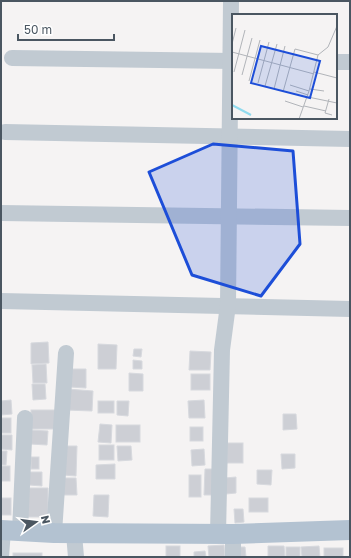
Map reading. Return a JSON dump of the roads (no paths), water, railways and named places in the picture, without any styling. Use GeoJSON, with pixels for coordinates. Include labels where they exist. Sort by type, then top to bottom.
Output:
{"type":"FeatureCollection","features":[{"type":"Feature","properties":{"kind":"main road"},"geometry":{"type":"LineString","coordinates":[[8,530],[74,534],[226,534],[350,530]]}},
{"type":"Feature","properties":{"kind":"street"},"geometry":{"type":"LineString","coordinates":[[231,1],[232,60],[228,306],[222,350],[226,534],[233,557]]}},
{"type":"Feature","properties":{"kind":"street"},"geometry":{"type":"LineString","coordinates":[[12,58],[232,60]]}},
{"type":"Feature","properties":{"kind":"street"},"geometry":{"type":"LineString","coordinates":[[337,62],[350,62]]}},
{"type":"Feature","properties":{"kind":"street"},"geometry":{"type":"LineString","coordinates":[[6,132],[350,139]]}},
{"type":"Feature","properties":{"kind":"street"},"geometry":{"type":"LineString","coordinates":[[1,213],[350,218]]}},
{"type":"Feature","properties":{"kind":"street"},"geometry":{"type":"LineString","coordinates":[[1,301],[350,309]]}},
{"type":"Feature","properties":{"kind":"street"},"geometry":{"type":"LineString","coordinates":[[54,533],[66,353]]}},
{"type":"Feature","properties":{"kind":"street"},"geometry":{"type":"LineString","coordinates":[[1,557],[8,530],[25,418]]}},
{"type":"Feature","properties":{"kind":"street"},"geometry":{"type":"LineString","coordinates":[[74,534],[76,557]]}}]}
